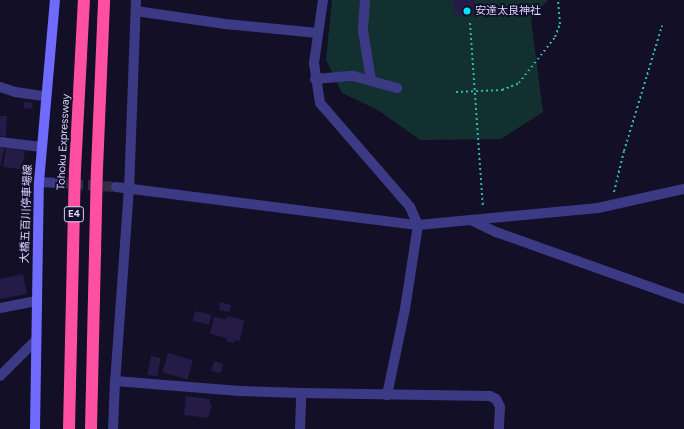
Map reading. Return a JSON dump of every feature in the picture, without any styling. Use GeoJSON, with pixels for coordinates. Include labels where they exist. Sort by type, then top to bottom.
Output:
{"type":"FeatureCollection","features":[{"type":"Feature","properties":{"kind":"highway","name":"Tohoku Expressway"},"geometry":{"type":"LineString","coordinates":[[69,429],[75,170],[84,0]]}},
{"type":"Feature","properties":{"kind":"highway","name":"E4"},"geometry":{"type":"LineString","coordinates":[[91,429],[97,169],[104,0]]}},
{"type":"Feature","properties":{"kind":"main road","name":"大橋五百川停車場線"},"geometry":{"type":"LineString","coordinates":[[35,429],[39,182],[45,96],[55,0]]}},
{"type":"Feature","properties":{"kind":"street"},"geometry":{"type":"LineString","coordinates":[[113,429],[129,188],[136,0]]}},
{"type":"Feature","properties":{"kind":"street"},"geometry":{"type":"LineString","coordinates":[[323,0],[318,33],[315,79],[320,103],[326,114],[410,207],[418,225],[405,309],[387,395]]}},
{"type":"Feature","properties":{"kind":"street"},"geometry":{"type":"LineString","coordinates":[[366,0],[363,32],[371,80]]}},
{"type":"Feature","properties":{"kind":"street"},"geometry":{"type":"LineString","coordinates":[[136,11],[224,24],[318,33]]}},
{"type":"Feature","properties":{"kind":"street"},"geometry":{"type":"LineString","coordinates":[[315,79],[344,75],[371,80],[396,88]]}},
{"type":"Feature","properties":{"kind":"street"},"geometry":{"type":"LineString","coordinates":[[0,87],[15,92],[45,96]]}},
{"type":"Feature","properties":{"kind":"street"},"geometry":{"type":"LineString","coordinates":[[0,142],[42,147]]}},
{"type":"Feature","properties":{"kind":"street"},"geometry":{"type":"LineString","coordinates":[[39,182],[58,183]]}},
{"type":"Feature","properties":{"kind":"street"},"geometry":{"type":"LineString","coordinates":[[116,187],[418,225],[611,206],[684,189]]}},
{"type":"Feature","properties":{"kind":"street"},"geometry":{"type":"LineString","coordinates":[[471,220],[496,232],[684,299]]}},
{"type":"Feature","properties":{"kind":"street"},"geometry":{"type":"LineString","coordinates":[[0,308],[37,301]]}},
{"type":"Feature","properties":{"kind":"street"},"geometry":{"type":"LineString","coordinates":[[0,376],[36,340]]}},
{"type":"Feature","properties":{"kind":"street"},"geometry":{"type":"LineString","coordinates":[[115,381],[240,392],[490,396],[496,399],[500,407],[499,429]]}},
{"type":"Feature","properties":{"kind":"street"},"geometry":{"type":"LineString","coordinates":[[300,429],[301,393]]}},
{"type":"Feature","properties":{"kind":"path"},"geometry":{"type":"LineString","coordinates":[[456,92],[502,90],[519,82],[532,70],[555,37],[560,24],[558,0]]}},
{"type":"Feature","properties":{"kind":"path"},"geometry":{"type":"LineString","coordinates":[[470,23],[484,218]]}},
{"type":"Feature","properties":{"kind":"path"},"geometry":{"type":"LineString","coordinates":[[611,206],[624,151],[662,26]]}},
{"type":"Feature","properties":{"kind":"green space"},"geometry":{"type":"Polygon","coordinates":[[[332,0],[548,0],[531,19],[543,112],[501,139],[420,140],[378,110],[342,93],[326,60],[332,0]]]}},
{"type":"Feature","properties":{"kind":"building"},"geometry":{"type":"Polygon","coordinates":[[[453,0],[475,0],[475,12],[470,12],[470,16],[458,16],[458,12],[453,13],[453,0]]]}},
{"type":"Feature","properties":{"kind":"building"},"geometry":{"type":"Polygon","coordinates":[[[24,102],[33,103],[32,109],[23,108],[24,102]]]}},
{"type":"Feature","properties":{"kind":"building"},"geometry":{"type":"Polygon","coordinates":[[[0,116],[7,116],[6,137],[0,136],[0,116]]]}},
{"type":"Feature","properties":{"kind":"building"},"geometry":{"type":"Polygon","coordinates":[[[0,147],[4,148],[1,165],[0,165],[0,147]]]}},
{"type":"Feature","properties":{"kind":"building"},"geometry":{"type":"Polygon","coordinates":[[[6,148],[25,151],[22,170],[3,167],[6,148]]]}},
{"type":"Feature","properties":{"kind":"building"},"geometry":{"type":"Polygon","coordinates":[[[23,274],[27,294],[0,299],[0,279],[23,274]]]}},
{"type":"Feature","properties":{"kind":"building"},"geometry":{"type":"Polygon","coordinates":[[[220,302],[231,305],[229,312],[219,310],[220,302]]]}},
{"type":"Feature","properties":{"kind":"building"},"geometry":{"type":"Polygon","coordinates":[[[195,311],[212,315],[209,325],[193,321],[195,311]]]}},
{"type":"Feature","properties":{"kind":"building"},"geometry":{"type":"Polygon","coordinates":[[[227,316],[244,320],[240,341],[235,340],[234,343],[226,341],[227,338],[210,334],[214,317],[226,319],[227,316]]]}},
{"type":"Feature","properties":{"kind":"building"},"geometry":{"type":"Polygon","coordinates":[[[168,353],[193,360],[187,379],[162,372],[168,353]]]}},
{"type":"Feature","properties":{"kind":"building"},"geometry":{"type":"Polygon","coordinates":[[[151,356],[161,358],[157,377],[147,375],[151,356]]]}},
{"type":"Feature","properties":{"kind":"building"},"geometry":{"type":"Polygon","coordinates":[[[214,361],[224,364],[221,373],[211,371],[214,361]]]}},
{"type":"Feature","properties":{"kind":"building"},"geometry":{"type":"Polygon","coordinates":[[[186,396],[210,399],[210,405],[212,405],[208,418],[184,415],[186,396]]]}},
{"type":"Feature","properties":{"kind":"tunnel"},"geometry":{"type":"LineString","coordinates":[[58,183],[116,187]]}},
{"type":"Feature","properties":{"kind":"place","name":"安達太良神社"},"geometry":{"type":"Point","coordinates":[467,11]}}]}
